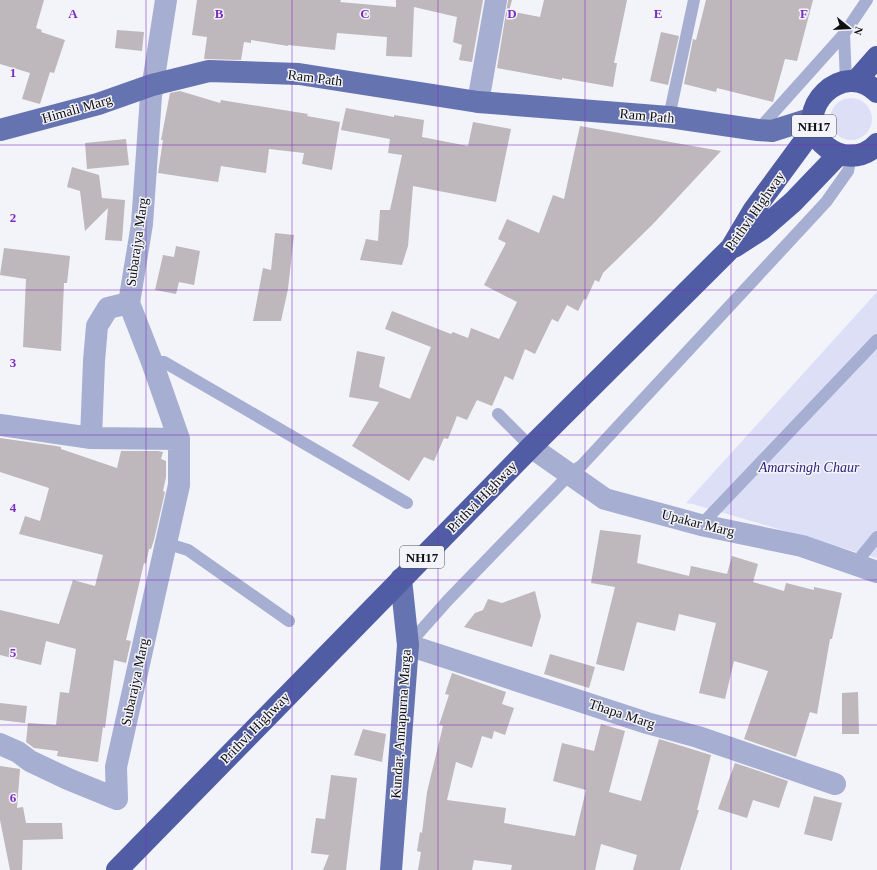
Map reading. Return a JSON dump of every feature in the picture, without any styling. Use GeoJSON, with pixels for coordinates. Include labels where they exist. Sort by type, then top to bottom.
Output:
{"type":"FeatureCollection","features":[{"type":"Feature","properties":{"kind":"highway"},"geometry":{"type":"LineString","coordinates":[[851,81],[877,57]]}},
{"type":"Feature","properties":{"kind":"highway"},"geometry":{"type":"LineString","coordinates":[[851,81],[865,84],[877,92]]}},
{"type":"Feature","properties":{"kind":"highway","name":"Prithvi Highway"},"geometry":{"type":"LineString","coordinates":[[118,870],[531,447],[731,248],[753,211],[814,123],[815,106],[820,97],[836,84],[851,81]]}},
{"type":"Feature","properties":{"kind":"highway","name":"NH17"},"geometry":{"type":"LineString","coordinates":[[814,123],[819,139],[828,148],[845,155]]}},
{"type":"Feature","properties":{"kind":"highway"},"geometry":{"type":"LineString","coordinates":[[731,248],[762,229],[845,155],[867,152],[876,145]]}},
{"type":"Feature","properties":{"kind":"main road","name":"Ram Path"},"geometry":{"type":"LineString","coordinates":[[152,85],[209,71],[299,74],[478,102],[669,117],[758,130],[772,131],[814,123]]}},
{"type":"Feature","properties":{"kind":"main road","name":"Himali Marg"},"geometry":{"type":"LineString","coordinates":[[0,130],[98,104],[152,85]]}},
{"type":"Feature","properties":{"kind":"main road","name":"Kundar, Annapurna Marga"},"geometry":{"type":"LineString","coordinates":[[391,870],[408,645],[401,579]]}},
{"type":"Feature","properties":{"kind":"street","name":"Subarajya Marg"},"geometry":{"type":"LineString","coordinates":[[0,744],[18,752],[30,761],[68,779],[117,799],[116,767],[179,485],[178,439],[152,362],[129,303],[142,224],[152,85],[166,0]]}},
{"type":"Feature","properties":{"kind":"street"},"geometry":{"type":"LineString","coordinates":[[478,102],[496,0]]}},
{"type":"Feature","properties":{"kind":"street"},"geometry":{"type":"LineString","coordinates":[[91,438],[97,326],[108,308],[129,303]]}},
{"type":"Feature","properties":{"kind":"street"},"geometry":{"type":"LineString","coordinates":[[0,425],[91,438],[178,439]]}},
{"type":"Feature","properties":{"kind":"street","name":"Upakar Marg"},"geometry":{"type":"LineString","coordinates":[[531,447],[571,473],[605,499],[701,525],[802,546],[877,572]]}},
{"type":"Feature","properties":{"kind":"street","name":"Thapa Marg"},"geometry":{"type":"LineString","coordinates":[[408,645],[647,724],[698,737],[835,784]]}},
{"type":"Feature","properties":{"kind":"lane"},"geometry":{"type":"LineString","coordinates":[[669,117],[694,0]]}},
{"type":"Feature","properties":{"kind":"lane"},"geometry":{"type":"LineString","coordinates":[[758,130],[844,34],[867,0]]}},
{"type":"Feature","properties":{"kind":"lane"},"geometry":{"type":"LineString","coordinates":[[844,34],[851,81]]}},
{"type":"Feature","properties":{"kind":"lane"},"geometry":{"type":"LineString","coordinates":[[408,645],[448,600],[571,473],[582,465],[826,202],[848,171],[845,155]]}},
{"type":"Feature","properties":{"kind":"lane"},"geometry":{"type":"LineString","coordinates":[[701,525],[877,340]]}},
{"type":"Feature","properties":{"kind":"lane"},"geometry":{"type":"LineString","coordinates":[[152,362],[164,362],[407,503]]}},
{"type":"Feature","properties":{"kind":"lane"},"geometry":{"type":"LineString","coordinates":[[498,414],[531,447]]}},
{"type":"Feature","properties":{"kind":"lane"},"geometry":{"type":"LineString","coordinates":[[855,564],[877,537]]}},
{"type":"Feature","properties":{"kind":"lane"},"geometry":{"type":"LineString","coordinates":[[165,543],[188,550],[289,622]]}},
{"type":"Feature","properties":{"kind":"green space"},"geometry":{"type":"Polygon","coordinates":[[[847,98],[855,98],[863,101],[869,107],[872,119],[869,131],[863,137],[855,140],[847,140],[839,137],[833,131],[830,123],[830,115],[833,107],[839,101],[847,98]]]}},
{"type":"Feature","properties":{"kind":"green space","name":"Amarsingh Chaur"},"geometry":{"type":"Polygon","coordinates":[[[877,292],[877,558],[686,503],[877,292]]]}},
{"type":"Feature","properties":{"kind":"building"},"geometry":{"type":"Polygon","coordinates":[[[0,0],[44,0],[36,28],[42,30],[41,32],[65,40],[54,73],[50,72],[40,104],[22,99],[30,73],[0,64],[0,0]]]}},
{"type":"Feature","properties":{"kind":"building"},"geometry":{"type":"Polygon","coordinates":[[[197,0],[341,0],[340,2],[396,7],[396,0],[483,0],[472,62],[459,60],[462,45],[453,42],[457,17],[414,7],[412,57],[386,56],[387,37],[337,33],[335,50],[288,46],[251,40],[251,43],[244,42],[241,60],[204,59],[207,37],[192,35],[197,0]]]}},
{"type":"Feature","properties":{"kind":"building"},"geometry":{"type":"Polygon","coordinates":[[[508,0],[512,0],[509,11],[540,17],[544,0],[627,0],[614,63],[617,63],[613,87],[562,78],[562,80],[497,68],[508,0]]]}},
{"type":"Feature","properties":{"kind":"building"},"geometry":{"type":"Polygon","coordinates":[[[706,0],[813,0],[797,61],[785,59],[773,102],[717,88],[716,92],[684,84],[693,39],[696,40],[706,0]]]}},
{"type":"Feature","properties":{"kind":"building"},"geometry":{"type":"Polygon","coordinates":[[[117,30],[144,32],[142,51],[115,48],[117,30]]]}},
{"type":"Feature","properties":{"kind":"building"},"geometry":{"type":"Polygon","coordinates":[[[661,32],[679,36],[668,85],[650,81],[661,32]]]}},
{"type":"Feature","properties":{"kind":"building"},"geometry":{"type":"Polygon","coordinates":[[[180,91],[220,103],[221,100],[308,114],[307,116],[340,122],[332,170],[302,164],[304,153],[269,149],[266,173],[221,166],[218,182],[158,173],[163,140],[161,140],[170,93],[180,91]]]}},
{"type":"Feature","properties":{"kind":"building"},"geometry":{"type":"Polygon","coordinates":[[[346,108],[394,117],[394,115],[424,120],[422,137],[468,146],[473,122],[511,129],[496,202],[413,186],[408,246],[402,265],[360,260],[366,239],[378,241],[380,210],[390,210],[402,155],[388,153],[390,139],[341,130],[346,108]]]}},
{"type":"Feature","properties":{"kind":"building"},"geometry":{"type":"Polygon","coordinates":[[[580,126],[721,151],[653,224],[603,273],[599,282],[595,280],[586,300],[584,299],[578,311],[567,305],[558,322],[552,319],[535,354],[525,349],[513,380],[505,376],[492,406],[477,400],[467,420],[457,416],[448,439],[444,438],[434,461],[424,457],[409,481],[352,446],[379,402],[349,397],[357,351],[385,357],[379,387],[410,399],[431,347],[385,329],[392,311],[451,334],[453,332],[468,338],[471,328],[499,339],[517,302],[484,285],[506,243],[498,239],[507,219],[539,233],[553,195],[564,199],[580,126]]]}},
{"type":"Feature","properties":{"kind":"building"},"geometry":{"type":"Polygon","coordinates":[[[126,139],[129,165],[87,169],[85,143],[126,139]]]}},
{"type":"Feature","properties":{"kind":"building"},"geometry":{"type":"Polygon","coordinates":[[[72,167],[99,175],[102,198],[125,200],[122,241],[105,240],[108,208],[85,231],[80,191],[67,187],[72,167]]]}},
{"type":"Feature","properties":{"kind":"building"},"geometry":{"type":"Polygon","coordinates":[[[275,233],[294,235],[288,289],[281,321],[253,321],[263,268],[271,270],[275,233]]]}},
{"type":"Feature","properties":{"kind":"building"},"geometry":{"type":"Polygon","coordinates":[[[176,246],[200,251],[194,285],[179,282],[176,294],[155,290],[163,255],[174,257],[176,246]]]}},
{"type":"Feature","properties":{"kind":"building"},"geometry":{"type":"Polygon","coordinates":[[[4,248],[70,256],[67,283],[64,283],[61,351],[23,347],[26,279],[0,275],[4,248]]]}},
{"type":"Feature","properties":{"kind":"building"},"geometry":{"type":"Polygon","coordinates":[[[0,438],[61,447],[61,449],[117,468],[121,451],[163,452],[161,459],[166,461],[166,477],[163,491],[165,492],[154,540],[151,549],[149,549],[146,564],[144,563],[126,640],[131,641],[126,663],[114,660],[105,728],[103,727],[98,762],[57,756],[58,751],[34,748],[26,742],[28,723],[56,725],[60,692],[69,693],[76,649],[46,641],[41,665],[0,655],[0,610],[59,624],[73,580],[95,586],[103,555],[19,534],[25,516],[40,521],[49,488],[0,472],[0,438]]]}},
{"type":"Feature","properties":{"kind":"building"},"geometry":{"type":"Polygon","coordinates":[[[600,530],[641,535],[637,563],[689,576],[691,566],[727,574],[732,556],[758,564],[753,582],[784,591],[786,583],[814,590],[814,587],[842,593],[832,639],[830,639],[817,714],[810,712],[796,757],[744,739],[768,671],[734,661],[725,699],[699,693],[716,623],[679,614],[675,631],[637,622],[624,671],[596,664],[615,587],[591,583],[600,530]]]}},
{"type":"Feature","properties":{"kind":"building"},"geometry":{"type":"Polygon","coordinates":[[[535,591],[541,616],[532,647],[464,627],[475,613],[483,610],[488,599],[502,603],[535,591]]]}},
{"type":"Feature","properties":{"kind":"building"},"geometry":{"type":"Polygon","coordinates":[[[550,654],[595,667],[589,688],[544,674],[550,654]]]}},
{"type":"Feature","properties":{"kind":"building"},"geometry":{"type":"Polygon","coordinates":[[[452,673],[506,692],[502,704],[514,708],[505,735],[494,731],[492,739],[482,736],[472,768],[456,762],[447,800],[506,808],[504,823],[575,836],[586,790],[553,781],[562,743],[594,751],[601,724],[625,731],[609,792],[641,801],[659,739],[711,755],[697,810],[699,810],[680,870],[633,870],[637,855],[601,844],[595,870],[511,870],[512,865],[474,860],[472,870],[418,870],[421,852],[417,851],[420,832],[422,833],[427,792],[443,726],[439,725],[449,695],[445,694],[452,673]]]}},
{"type":"Feature","properties":{"kind":"building"},"geometry":{"type":"Polygon","coordinates":[[[858,692],[859,734],[842,734],[842,693],[858,692]]]}},
{"type":"Feature","properties":{"kind":"building"},"geometry":{"type":"Polygon","coordinates":[[[0,703],[27,706],[25,723],[0,720],[0,703]]]}},
{"type":"Feature","properties":{"kind":"building"},"geometry":{"type":"Polygon","coordinates":[[[363,729],[386,734],[382,762],[354,755],[363,729]]]}},
{"type":"Feature","properties":{"kind":"building"},"geometry":{"type":"Polygon","coordinates":[[[735,763],[788,781],[779,808],[753,800],[747,818],[718,809],[735,763]]]}},
{"type":"Feature","properties":{"kind":"building"},"geometry":{"type":"Polygon","coordinates":[[[0,766],[20,769],[17,808],[23,807],[26,823],[62,823],[63,839],[23,840],[22,870],[10,870],[0,820],[0,766]]]}},
{"type":"Feature","properties":{"kind":"building"},"geometry":{"type":"Polygon","coordinates":[[[331,775],[357,778],[346,870],[323,870],[329,855],[311,853],[316,818],[325,819],[331,775]]]}},
{"type":"Feature","properties":{"kind":"building"},"geometry":{"type":"Polygon","coordinates":[[[814,796],[842,803],[832,841],[804,834],[814,796]]]}}]}
